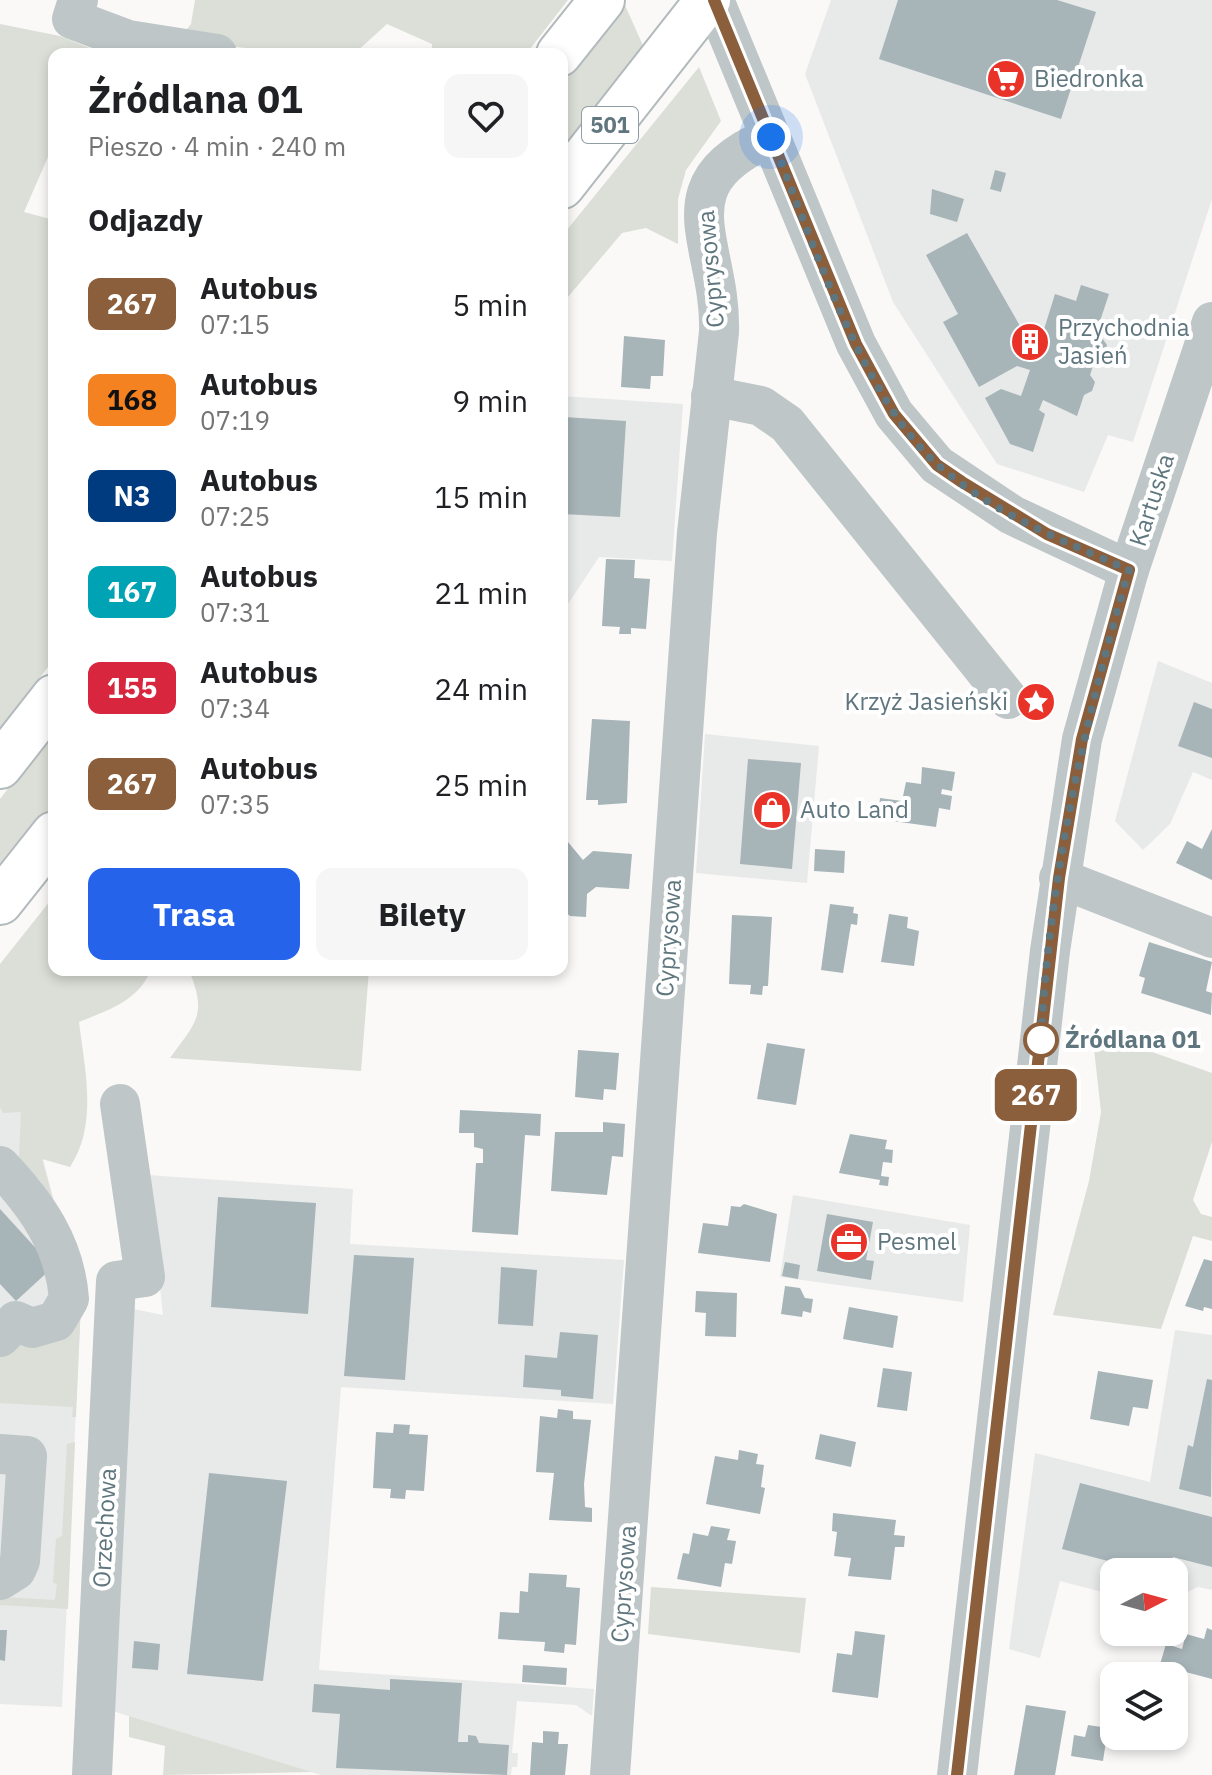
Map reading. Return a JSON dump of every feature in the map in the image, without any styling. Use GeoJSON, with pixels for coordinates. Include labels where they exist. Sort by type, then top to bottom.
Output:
{"type":"FeatureCollection","features":[{"type":"Feature","properties":{"kind":"main road"},"geometry":{"type":"LineString","coordinates":[[564,48],[602,0]]}},
{"type":"Feature","properties":{"kind":"main road","name":"501"},"geometry":{"type":"LineString","coordinates":[[568,178],[708,0]]}},
{"type":"Feature","properties":{"kind":"main road"},"geometry":{"type":"LineString","coordinates":[[0,766],[48,705]]}},
{"type":"Feature","properties":{"kind":"main road"},"geometry":{"type":"LineString","coordinates":[[1,902],[48,842]]}},
{"type":"Feature","properties":{"kind":"street"},"geometry":{"type":"LineString","coordinates":[[78,0],[72,19],[128,40],[179,48]]}},
{"type":"Feature","properties":{"kind":"street"},"geometry":{"type":"LineString","coordinates":[[714,0],[856,344],[894,414],[937,465],[999,507],[1047,534],[1129,570]]}},
{"type":"Feature","properties":{"kind":"street","name":"Cyprysowa"},"geometry":{"type":"LineString","coordinates":[[610,1775],[700,494],[720,303],[703,229],[706,192],[719,168],[741,150],[771,137]]}},
{"type":"Feature","properties":{"kind":"street","name":"Kartuska"},"geometry":{"type":"LineString","coordinates":[[957,1775],[1059,878],[1082,739],[1129,570],[1212,322]]}},
{"type":"Feature","properties":{"kind":"street"},"geometry":{"type":"LineString","coordinates":[[711,396],[761,406],[787,424],[1008,699]]}},
{"type":"Feature","properties":{"kind":"street"},"geometry":{"type":"LineString","coordinates":[[1059,878],[1212,938]]}},
{"type":"Feature","properties":{"kind":"street","name":"Orzechowa"},"geometry":{"type":"LineString","coordinates":[[92,1775],[116,1281],[145,1277],[120,1104]]}},
{"type":"Feature","properties":{"kind":"street"},"geometry":{"type":"LineString","coordinates":[[0,1166],[34,1202],[56,1245],[69,1299],[64,1312],[46,1326],[32,1328],[16,1321],[3,1327]]}},
{"type":"Feature","properties":{"kind":"street"},"geometry":{"type":"LineString","coordinates":[[0,1454],[27,1456],[20,1561],[16,1570],[0,1580]]}},
{"type":"Feature","properties":{"kind":"shaded area"},"geometry":{"type":"Polygon","coordinates":[[[195,0],[568,0],[531,48],[432,48],[432,44],[387,24],[361,48],[245,48],[178,40],[191,24],[195,0]]]}},
{"type":"Feature","properties":{"kind":"shaded area"},"geometry":{"type":"Polygon","coordinates":[[[831,0],[1212,0],[1212,199],[1133,442],[1108,435],[1084,492],[997,464],[893,302],[805,74],[831,0]]]}},
{"type":"Feature","properties":{"kind":"shaded area"},"geometry":{"type":"Polygon","coordinates":[[[624,3],[645,50],[568,147],[568,74],[624,3]]]}},
{"type":"Feature","properties":{"kind":"shaded area"},"geometry":{"type":"Polygon","coordinates":[[[0,24],[60,36],[90,48],[48,48],[48,157],[24,212],[48,218],[48,667],[0,730],[0,24]]]}},
{"type":"Feature","properties":{"kind":"shaded area"},"geometry":{"type":"Polygon","coordinates":[[[699,67],[721,121],[686,170],[678,199],[678,244],[646,228],[622,233],[568,297],[568,229],[699,67]]]}},
{"type":"Feature","properties":{"kind":"shaded area"},"geometry":{"type":"Polygon","coordinates":[[[568,396],[683,404],[672,561],[599,557],[568,604],[568,396]]]}},
{"type":"Feature","properties":{"kind":"shaded area"},"geometry":{"type":"Polygon","coordinates":[[[1158,661],[1212,683],[1212,780],[1193,772],[1170,824],[1143,850],[1115,821],[1158,661]]]}},
{"type":"Feature","properties":{"kind":"shaded area"},"geometry":{"type":"Polygon","coordinates":[[[705,734],[819,746],[807,883],[696,873],[705,734]]]}},
{"type":"Feature","properties":{"kind":"shaded area"},"geometry":{"type":"Polygon","coordinates":[[[48,738],[48,811],[0,872],[0,799],[48,738]]]}},
{"type":"Feature","properties":{"kind":"shaded area"},"geometry":{"type":"Polygon","coordinates":[[[48,904],[48,976],[148,976],[130,997],[79,1022],[87,1097],[84,1133],[70,1167],[42,1159],[81,1303],[76,1417],[72,1417],[73,1407],[0,1403],[0,1355],[10,1344],[32,1346],[60,1327],[39,1186],[42,1183],[19,1159],[21,1112],[3,1113],[0,1107],[0,964],[48,904]]]}},
{"type":"Feature","properties":{"kind":"shaded area"},"geometry":{"type":"Polygon","coordinates":[[[191,976],[369,976],[361,1071],[170,1058],[196,1017],[198,1008],[191,976]]]}},
{"type":"Feature","properties":{"kind":"shaded area"},"geometry":{"type":"Polygon","coordinates":[[[1092,1031],[1212,1073],[1212,1142],[1193,1200],[1201,1214],[1212,1217],[1212,1241],[1193,1236],[1161,1329],[1053,1315],[1089,1181],[1101,1112],[1092,1031]]]}},
{"type":"Feature","properties":{"kind":"shaded area"},"geometry":{"type":"Polygon","coordinates":[[[0,1074],[26,1095],[81,1303],[62,1707],[0,1704],[0,1074]]]}},
{"type":"Feature","properties":{"kind":"shaded area"},"geometry":{"type":"Polygon","coordinates":[[[148,1175],[353,1189],[350,1244],[624,1260],[613,1404],[341,1387],[319,1670],[594,1689],[592,1716],[576,1705],[517,1701],[512,1753],[518,1753],[517,1767],[512,1767],[511,1775],[321,1775],[109,1710],[129,1308],[163,1315],[148,1175]]]}},
{"type":"Feature","properties":{"kind":"shaded area"},"geometry":{"type":"Polygon","coordinates":[[[793,1195],[970,1225],[963,1302],[780,1277],[793,1195]]]}},
{"type":"Feature","properties":{"kind":"shaded area"},"geometry":{"type":"Polygon","coordinates":[[[1175,1330],[1212,1335],[1212,1590],[1198,1587],[1188,1592],[1188,1558],[1100,1558],[1100,1591],[1060,1581],[1040,1658],[1009,1649],[1035,1453],[1150,1482],[1175,1330]]]}},
{"type":"Feature","properties":{"kind":"shaded area"},"geometry":{"type":"Polygon","coordinates":[[[75,1442],[68,1609],[0,1605],[0,1597],[55,1600],[56,1539],[62,1536],[67,1444],[75,1442]]]}},
{"type":"Feature","properties":{"kind":"shaded area"},"geometry":{"type":"Polygon","coordinates":[[[651,1587],[806,1598],[800,1653],[648,1634],[651,1587]]]}},
{"type":"Feature","properties":{"kind":"shaded area"},"geometry":{"type":"Polygon","coordinates":[[[129,1716],[312,1772],[163,1775],[165,1746],[129,1737],[129,1716]]]}},
{"type":"Feature","properties":{"kind":"building","name":"Biedronka"},"geometry":{"type":"Polygon","coordinates":[[[898,0],[1057,0],[1096,12],[1061,119],[879,59],[898,0]]]}},
{"type":"Feature","properties":{"kind":"building"},"geometry":{"type":"Polygon","coordinates":[[[995,170],[1006,173],[1001,192],[990,189],[995,170]]]}},
{"type":"Feature","properties":{"kind":"building"},"geometry":{"type":"Polygon","coordinates":[[[932,189],[964,199],[957,222],[930,214],[932,189]]]}},
{"type":"Feature","properties":{"kind":"building","name":"Przychodnia Jasień"},"geometry":{"type":"Polygon","coordinates":[[[967,233],[1024,333],[1041,339],[1055,294],[1076,301],[1081,285],[1109,294],[1095,336],[1102,338],[1107,345],[1104,354],[1096,357],[1090,375],[1095,382],[1092,391],[1084,395],[1077,416],[1043,400],[1039,410],[1045,414],[1033,452],[1010,444],[985,398],[1001,389],[1021,396],[1030,370],[1017,366],[979,387],[943,322],[958,314],[926,255],[967,233]]]}},
{"type":"Feature","properties":{"kind":"building"},"geometry":{"type":"Polygon","coordinates":[[[624,336],[665,340],[663,376],[651,376],[650,389],[621,387],[624,336]]]}},
{"type":"Feature","properties":{"kind":"building"},"geometry":{"type":"Polygon","coordinates":[[[568,417],[626,421],[620,517],[568,514],[568,417]]]}},
{"type":"Feature","properties":{"kind":"building"},"geometry":{"type":"Polygon","coordinates":[[[606,559],[635,560],[634,578],[650,579],[646,629],[631,628],[631,634],[619,634],[620,627],[602,626],[606,559]]]}},
{"type":"Feature","properties":{"kind":"building"},"geometry":{"type":"Polygon","coordinates":[[[1194,702],[1212,709],[1212,758],[1178,746],[1194,702]]]}},
{"type":"Feature","properties":{"kind":"building"},"geometry":{"type":"Polygon","coordinates":[[[592,719],[630,721],[627,803],[598,805],[598,800],[586,800],[592,719]]]}},
{"type":"Feature","properties":{"kind":"building"},"geometry":{"type":"Polygon","coordinates":[[[748,759],[801,763],[792,869],[740,864],[748,759]]]}},
{"type":"Feature","properties":{"kind":"building"},"geometry":{"type":"Polygon","coordinates":[[[922,767],[955,772],[952,791],[942,789],[941,794],[952,796],[950,810],[939,808],[936,827],[878,819],[880,798],[902,801],[906,782],[921,784],[922,767]]]}},
{"type":"Feature","properties":{"kind":"building"},"geometry":{"type":"Polygon","coordinates":[[[1212,829],[1212,880],[1176,863],[1187,841],[1202,849],[1212,829]]]}},
{"type":"Feature","properties":{"kind":"building"},"geometry":{"type":"Polygon","coordinates":[[[568,842],[583,860],[593,851],[632,854],[629,889],[596,887],[587,894],[586,917],[570,916],[568,842]]]}},
{"type":"Feature","properties":{"kind":"building"},"geometry":{"type":"Polygon","coordinates":[[[815,849],[845,851],[844,873],[814,871],[815,849]]]}},
{"type":"Feature","properties":{"kind":"building"},"geometry":{"type":"Polygon","coordinates":[[[830,904],[854,907],[853,913],[858,914],[857,925],[851,924],[843,973],[821,970],[830,904]]]}},
{"type":"Feature","properties":{"kind":"building"},"geometry":{"type":"Polygon","coordinates":[[[889,914],[908,917],[907,928],[919,931],[914,966],[881,962],[889,914]]]}},
{"type":"Feature","properties":{"kind":"building"},"geometry":{"type":"Polygon","coordinates":[[[732,915],[772,917],[768,986],[763,986],[762,995],[750,994],[751,985],[729,984],[732,915]]]}},
{"type":"Feature","properties":{"kind":"building"},"geometry":{"type":"Polygon","coordinates":[[[1149,942],[1212,962],[1206,991],[1212,993],[1211,1015],[1141,993],[1145,978],[1139,976],[1149,942]]]}},
{"type":"Feature","properties":{"kind":"building"},"geometry":{"type":"Polygon","coordinates":[[[767,1043],[805,1049],[796,1105],[757,1099],[767,1043]]]}},
{"type":"Feature","properties":{"kind":"building"},"geometry":{"type":"Polygon","coordinates":[[[578,1050],[619,1053],[616,1090],[604,1089],[603,1100],[575,1097],[578,1050]]]}},
{"type":"Feature","properties":{"kind":"building"},"geometry":{"type":"Polygon","coordinates":[[[460,1110],[541,1114],[540,1136],[525,1135],[518,1235],[472,1232],[476,1163],[483,1163],[483,1149],[474,1147],[474,1133],[459,1133],[460,1110]]]}},
{"type":"Feature","properties":{"kind":"building"},"geometry":{"type":"Polygon","coordinates":[[[603,1122],[625,1124],[623,1157],[612,1156],[607,1195],[551,1191],[555,1132],[603,1132],[603,1122]]]}},
{"type":"Feature","properties":{"kind":"building"},"geometry":{"type":"Polygon","coordinates":[[[850,1134],[887,1140],[885,1149],[893,1150],[892,1163],[883,1162],[881,1176],[889,1177],[888,1186],[879,1185],[880,1180],[839,1173],[850,1134]]]}},
{"type":"Feature","properties":{"kind":"building"},"geometry":{"type":"Polygon","coordinates":[[[218,1197],[316,1203],[308,1314],[211,1307],[218,1197]]]}},
{"type":"Feature","properties":{"kind":"building"},"geometry":{"type":"Polygon","coordinates":[[[744,1204],[777,1214],[770,1262],[698,1253],[703,1223],[728,1226],[731,1206],[744,1204]]]}},
{"type":"Feature","properties":{"kind":"building"},"geometry":{"type":"Polygon","coordinates":[[[0,1209],[53,1267],[16,1301],[0,1284],[0,1209]]]}},
{"type":"Feature","properties":{"kind":"building"},"geometry":{"type":"Polygon","coordinates":[[[827,1214],[873,1222],[866,1260],[874,1261],[871,1280],[817,1271],[827,1214]]]}},
{"type":"Feature","properties":{"kind":"building"},"geometry":{"type":"Polygon","coordinates":[[[354,1255],[414,1258],[405,1380],[344,1376],[354,1255]]]}},
{"type":"Feature","properties":{"kind":"building"},"geometry":{"type":"Polygon","coordinates":[[[1204,1259],[1212,1261],[1212,1309],[1204,1307],[1203,1311],[1185,1306],[1204,1259]]]}},
{"type":"Feature","properties":{"kind":"building"},"geometry":{"type":"Polygon","coordinates":[[[785,1262],[800,1265],[798,1279],[782,1276],[785,1262]]]}},
{"type":"Feature","properties":{"kind":"building"},"geometry":{"type":"Polygon","coordinates":[[[501,1267],[537,1270],[533,1326],[498,1324],[501,1267]]]}},
{"type":"Feature","properties":{"kind":"building"},"geometry":{"type":"Polygon","coordinates":[[[785,1286],[800,1288],[805,1298],[813,1299],[811,1313],[803,1311],[802,1317],[781,1314],[785,1286]]]}},
{"type":"Feature","properties":{"kind":"building"},"geometry":{"type":"Polygon","coordinates":[[[696,1291],[737,1293],[736,1337],[705,1336],[706,1313],[695,1312],[696,1291]]]}},
{"type":"Feature","properties":{"kind":"building"},"geometry":{"type":"Polygon","coordinates":[[[849,1307],[898,1316],[893,1348],[843,1339],[849,1307]]]}},
{"type":"Feature","properties":{"kind":"building"},"geometry":{"type":"Polygon","coordinates":[[[560,1332],[598,1335],[593,1399],[561,1396],[561,1390],[523,1387],[525,1355],[557,1358],[560,1332]]]}},
{"type":"Feature","properties":{"kind":"building"},"geometry":{"type":"Polygon","coordinates":[[[883,1368],[912,1372],[907,1411],[877,1407],[883,1368]]]}},
{"type":"Feature","properties":{"kind":"building"},"geometry":{"type":"Polygon","coordinates":[[[1098,1371],[1153,1380],[1148,1409],[1133,1407],[1129,1426],[1090,1419],[1098,1371]]]}},
{"type":"Feature","properties":{"kind":"building"},"geometry":{"type":"Polygon","coordinates":[[[1207,1379],[1212,1380],[1211,1497],[1179,1489],[1188,1445],[1193,1447],[1207,1379]]]}},
{"type":"Feature","properties":{"kind":"building"},"geometry":{"type":"Polygon","coordinates":[[[558,1409],[573,1411],[573,1419],[591,1420],[584,1484],[585,1507],[592,1508],[592,1522],[549,1520],[554,1473],[536,1472],[540,1416],[557,1418],[558,1409]]]}},
{"type":"Feature","properties":{"kind":"building"},"geometry":{"type":"Polygon","coordinates":[[[394,1424],[410,1425],[409,1434],[428,1435],[424,1491],[406,1490],[405,1499],[390,1498],[391,1489],[373,1488],[376,1432],[393,1433],[394,1424]]]}},
{"type":"Feature","properties":{"kind":"building"},"geometry":{"type":"Polygon","coordinates":[[[820,1434],[856,1442],[851,1467],[815,1459],[820,1434]]]}},
{"type":"Feature","properties":{"kind":"building"},"geometry":{"type":"Polygon","coordinates":[[[739,1450],[758,1454],[756,1464],[764,1465],[761,1487],[765,1488],[760,1514],[706,1504],[715,1456],[738,1460],[739,1450]]]}},
{"type":"Feature","properties":{"kind":"building"},"geometry":{"type":"Polygon","coordinates":[[[209,1473],[287,1481],[263,1681],[187,1674],[209,1473]]]}},
{"type":"Feature","properties":{"kind":"building"},"geometry":{"type":"Polygon","coordinates":[[[1080,1483],[1212,1517],[1212,1567],[1188,1561],[1188,1558],[1100,1559],[1062,1549],[1080,1483]]]}},
{"type":"Feature","properties":{"kind":"building"},"geometry":{"type":"Polygon","coordinates":[[[833,1513],[896,1520],[894,1535],[905,1536],[904,1547],[895,1547],[891,1580],[848,1576],[851,1558],[834,1556],[837,1532],[832,1531],[833,1513]]]}},
{"type":"Feature","properties":{"kind":"building"},"geometry":{"type":"Polygon","coordinates":[[[711,1526],[730,1529],[727,1540],[736,1541],[732,1564],[725,1563],[721,1587],[677,1579],[683,1553],[689,1554],[693,1533],[708,1536],[711,1526]]]}},
{"type":"Feature","properties":{"kind":"building"},"geometry":{"type":"Polygon","coordinates":[[[529,1573],[567,1575],[566,1587],[580,1588],[576,1645],[565,1644],[564,1653],[544,1651],[545,1642],[498,1639],[500,1612],[519,1613],[520,1591],[528,1592],[529,1573]]]}},
{"type":"Feature","properties":{"kind":"building"},"geometry":{"type":"Polygon","coordinates":[[[1207,1628],[1212,1630],[1212,1679],[1188,1673],[1188,1662],[1161,1662],[1165,1646],[1182,1649],[1188,1646],[1188,1635],[1204,1639],[1207,1628]]]}},
{"type":"Feature","properties":{"kind":"building"},"geometry":{"type":"Polygon","coordinates":[[[0,1630],[7,1630],[5,1661],[0,1660],[0,1630]]]}},
{"type":"Feature","properties":{"kind":"building"},"geometry":{"type":"Polygon","coordinates":[[[855,1631],[885,1635],[878,1698],[832,1692],[837,1653],[852,1655],[855,1631]]]}},
{"type":"Feature","properties":{"kind":"building"},"geometry":{"type":"Polygon","coordinates":[[[134,1641],[160,1644],[158,1670],[132,1668],[134,1641]]]}},
{"type":"Feature","properties":{"kind":"building"},"geometry":{"type":"Polygon","coordinates":[[[523,1665],[567,1668],[566,1685],[522,1682],[523,1665]]]}},
{"type":"Feature","properties":{"kind":"building"},"geometry":{"type":"Polygon","coordinates":[[[390,1679],[462,1683],[458,1742],[468,1742],[468,1735],[476,1736],[479,1743],[509,1745],[507,1775],[336,1768],[340,1714],[312,1712],[314,1684],[390,1690],[390,1679]]]}},
{"type":"Feature","properties":{"kind":"building"},"geometry":{"type":"Polygon","coordinates":[[[1026,1705],[1066,1711],[1055,1775],[1014,1775],[1026,1705]]]}},
{"type":"Feature","properties":{"kind":"building"},"geometry":{"type":"Polygon","coordinates":[[[1088,1725],[1100,1727],[1100,1750],[1105,1750],[1103,1761],[1071,1756],[1074,1735],[1085,1737],[1088,1725]]]}},
{"type":"Feature","properties":{"kind":"building"},"geometry":{"type":"Polygon","coordinates":[[[543,1731],[559,1732],[558,1744],[568,1744],[565,1775],[530,1775],[532,1742],[543,1743],[543,1731]]]}},
{"type":"Feature","properties":{"kind":"bus line","name":"267"},"geometry":{"type":"LineString","coordinates":[[714,0],[856,344],[894,414],[937,465],[962,482],[1047,534],[1129,570],[1082,739],[1059,878],[957,1775]]}},
{"type":"Feature","properties":{"kind":"place","name":"Biedronka"},"geometry":{"type":"Point","coordinates":[1006,79]}},
{"type":"Feature","properties":{"kind":"place","name":"Przychodnia Jasień"},"geometry":{"type":"Point","coordinates":[1030,342]}},
{"type":"Feature","properties":{"kind":"place","name":"Krzyż Jasieński"},"geometry":{"type":"Point","coordinates":[1036,702]}},
{"type":"Feature","properties":{"kind":"place","name":"Auto Land"},"geometry":{"type":"Point","coordinates":[772,810]}},
{"type":"Feature","properties":{"kind":"place","name":"Źródlana 01"},"geometry":{"type":"Point","coordinates":[1041,1040]}},
{"type":"Feature","properties":{"kind":"place","name":"Pesmel"},"geometry":{"type":"Point","coordinates":[849,1242]}},
{"type":"Feature","properties":{"kind":"route"},"geometry":{"type":"LineString","coordinates":[[771,137],[856,344],[894,414],[937,465],[962,482],[1047,534],[1129,570],[1082,739],[1059,878],[1041,1040]]}}]}
